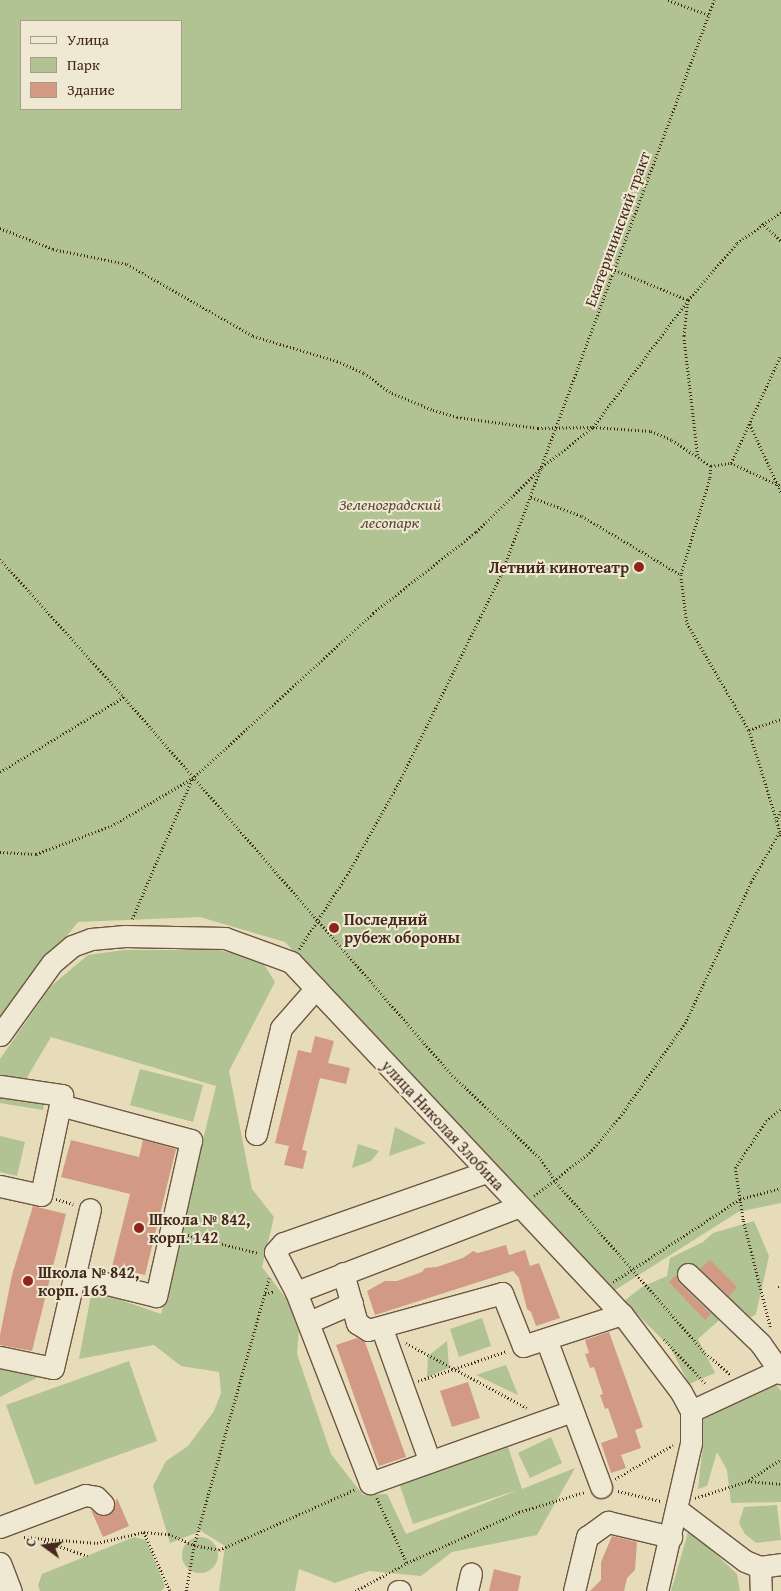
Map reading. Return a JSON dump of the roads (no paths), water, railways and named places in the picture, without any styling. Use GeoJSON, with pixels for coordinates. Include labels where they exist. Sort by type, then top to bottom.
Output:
{"type":"FeatureCollection","features":[{"type":"Feature","properties":{"kind":"street","name":"улица Николая Злобина"},"geometry":{"type":"LineString","coordinates":[[0,1035],[52,963],[72,946],[91,939],[125,936],[225,938],[292,962],[518,1207],[622,1314],[654,1353],[691,1411]]}},
{"type":"Feature","properties":{"kind":"street"},"geometry":{"type":"LineString","coordinates":[[256,1134],[281,1028],[316,988]]}},
{"type":"Feature","properties":{"kind":"street"},"geometry":{"type":"LineString","coordinates":[[0,1086],[62,1095],[41,1195],[0,1186]]}},
{"type":"Feature","properties":{"kind":"street"},"geometry":{"type":"LineString","coordinates":[[60,1105],[191,1140],[156,1296],[75,1276]]}},
{"type":"Feature","properties":{"kind":"street"},"geometry":{"type":"LineString","coordinates":[[486,1172],[283,1243],[276,1252],[309,1322],[370,1483],[572,1411]]}},
{"type":"Feature","properties":{"kind":"street"},"geometry":{"type":"LineString","coordinates":[[296,1292],[518,1207]]}},
{"type":"Feature","properties":{"kind":"street"},"geometry":{"type":"LineString","coordinates":[[0,1357],[53,1368],[90,1209]]}},
{"type":"Feature","properties":{"kind":"street"},"geometry":{"type":"LineString","coordinates":[[343,1274],[357,1323],[368,1330],[382,1329],[502,1293],[523,1346],[622,1314]]}},
{"type":"Feature","properties":{"kind":"street"},"geometry":{"type":"LineString","coordinates":[[657,1591],[671,1537],[683,1504],[691,1443],[691,1411],[744,1385],[779,1372],[760,1343],[688,1274]]}},
{"type":"Feature","properties":{"kind":"street"},"geometry":{"type":"LineString","coordinates":[[309,1322],[352,1303]]}},
{"type":"Feature","properties":{"kind":"street"},"geometry":{"type":"LineString","coordinates":[[382,1329],[430,1462]]}},
{"type":"Feature","properties":{"kind":"street"},"geometry":{"type":"LineString","coordinates":[[546,1339],[601,1487]]}},
{"type":"Feature","properties":{"kind":"street"},"geometry":{"type":"LineString","coordinates":[[8,1531],[85,1495],[96,1497],[103,1504]]}},
{"type":"Feature","properties":{"kind":"street"},"geometry":{"type":"LineString","coordinates":[[683,1504],[738,1556],[760,1567],[781,1564]]}},
{"type":"Feature","properties":{"kind":"street"},"geometry":{"type":"LineString","coordinates":[[574,1591],[587,1537],[608,1522],[671,1537]]}},
{"type":"Feature","properties":{"kind":"street"},"geometry":{"type":"LineString","coordinates":[[760,1567],[761,1591]]}},
{"type":"Feature","properties":{"kind":"place","name":"Летний кинотеатр"},"geometry":{"type":"Point","coordinates":[639,567]}},
{"type":"Feature","properties":{"kind":"place","name":"Последний рубеж обороны"},"geometry":{"type":"Point","coordinates":[334,928]}},
{"type":"Feature","properties":{"kind":"place","name":"Школа № 842, корп. 142"},"geometry":{"type":"Point","coordinates":[139,1228]}},
{"type":"Feature","properties":{"kind":"place","name":"Школа № 842, корп. 163"},"geometry":{"type":"Point","coordinates":[28,1281]}},
{"type":"Feature","properties":{"kind":"park label","name":"Зеленоградский лесопарк"},"geometry":{"type":"Point","coordinates":[390,513]}}]}
